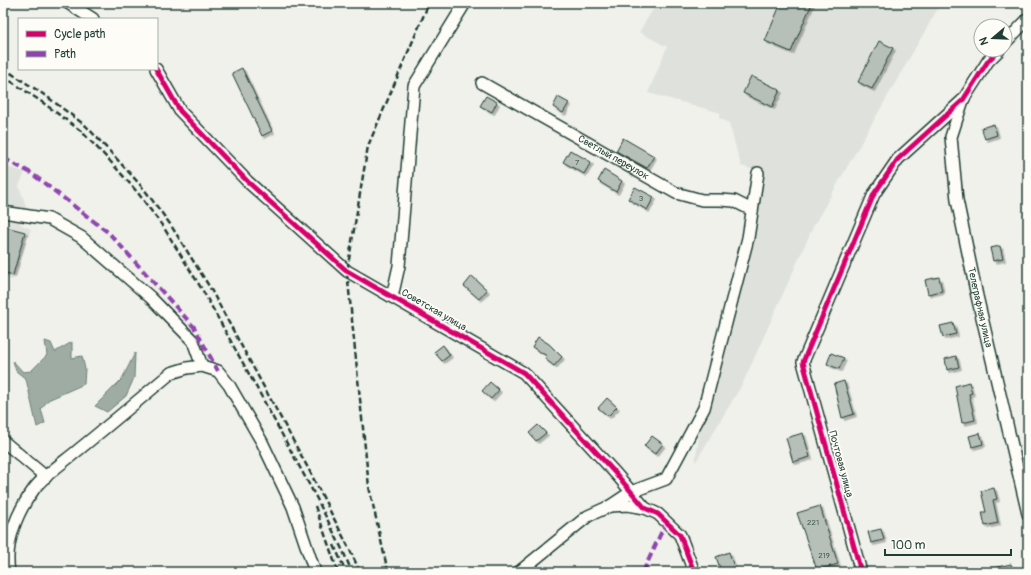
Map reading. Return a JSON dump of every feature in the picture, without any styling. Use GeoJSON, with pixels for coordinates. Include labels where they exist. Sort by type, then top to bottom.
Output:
{"type":"FeatureCollection","features":[{"type":"Feature","properties":{"kind":"street"},"geometry":{"type":"LineString","coordinates":[[68,3],[91,18]]}},
{"type":"Feature","properties":{"kind":"street"},"geometry":{"type":"LineString","coordinates":[[392,297],[399,266],[414,86],[465,3]]}},
{"type":"Feature","properties":{"kind":"street"},"geometry":{"type":"LineString","coordinates":[[1013,35],[1028,19]]}},
{"type":"Feature","properties":{"kind":"street"},"geometry":{"type":"LineString","coordinates":[[963,100],[991,58]]}},
{"type":"Feature","properties":{"kind":"street","name":"Советская улица"},"geometry":{"type":"LineString","coordinates":[[157,70],[180,111],[248,182],[347,271],[524,373],[645,508],[658,514],[680,535],[694,572]]}},
{"type":"Feature","properties":{"kind":"street","name":"Светлый переулок"},"geometry":{"type":"LineString","coordinates":[[482,83],[676,193],[702,200],[734,201],[752,210]]}},
{"type":"Feature","properties":{"kind":"street","name":"Почтовая улица"},"geometry":{"type":"LineString","coordinates":[[861,572],[803,362],[874,194],[898,159],[963,100]]}},
{"type":"Feature","properties":{"kind":"street","name":"Телеграфная улица"},"geometry":{"type":"LineString","coordinates":[[963,100],[951,137],[957,200],[977,296],[1028,514]]}},
{"type":"Feature","properties":{"kind":"street"},"geometry":{"type":"LineString","coordinates":[[519,572],[588,516],[610,506],[631,492],[666,479],[704,408],[748,238],[758,173]]}},
{"type":"Feature","properties":{"kind":"street"},"geometry":{"type":"LineString","coordinates":[[3,212],[49,219],[80,237],[150,297],[193,341],[202,366]]}},
{"type":"Feature","properties":{"kind":"street"},"geometry":{"type":"LineString","coordinates":[[9,572],[8,565],[11,537],[20,511],[35,488],[46,477],[171,373],[187,368],[202,366],[218,371],[262,442],[293,507],[314,572]]}},
{"type":"Feature","properties":{"kind":"street"},"geometry":{"type":"LineString","coordinates":[[3,441],[46,477]]}},
{"type":"Feature","properties":{"kind":"street"},"geometry":{"type":"LineString","coordinates":[[610,506],[645,508]]}},
{"type":"Feature","properties":{"kind":"shaded area"},"geometry":{"type":"Polygon","coordinates":[[[657,3],[941,3],[814,225],[743,383],[695,463],[699,435],[755,237],[764,173],[741,166],[729,123],[719,118],[721,113],[648,93],[667,47],[639,32],[657,3]]]}},
{"type":"Feature","properties":{"kind":"shaded area"},"geometry":{"type":"Polygon","coordinates":[[[3,166],[25,172],[19,186],[26,206],[20,224],[31,229],[13,280],[3,278],[3,166]]]}},
{"type":"Feature","properties":{"kind":"shaded area"},"geometry":{"type":"Polygon","coordinates":[[[45,341],[51,343],[55,352],[72,342],[72,358],[82,356],[85,369],[84,384],[48,400],[41,409],[45,423],[37,427],[26,379],[16,371],[13,361],[23,372],[31,371],[47,355],[45,341]]]}},
{"type":"Feature","properties":{"kind":"shaded area"},"geometry":{"type":"Polygon","coordinates":[[[135,353],[134,378],[126,396],[107,412],[95,406],[122,379],[135,353]]]}},
{"type":"Feature","properties":{"kind":"building"},"geometry":{"type":"Polygon","coordinates":[[[781,3],[812,3],[791,52],[765,41],[781,3]]]}},
{"type":"Feature","properties":{"kind":"building"},"geometry":{"type":"Polygon","coordinates":[[[879,41],[893,48],[872,89],[858,82],[879,41]]]}},
{"type":"Feature","properties":{"kind":"building"},"geometry":{"type":"Polygon","coordinates":[[[242,68],[272,131],[262,136],[232,73],[242,68]]]}},
{"type":"Feature","properties":{"kind":"building"},"geometry":{"type":"Polygon","coordinates":[[[751,76],[780,90],[772,107],[743,93],[751,76]]]}},
{"type":"Feature","properties":{"kind":"building"},"geometry":{"type":"Polygon","coordinates":[[[486,96],[497,102],[492,112],[480,106],[486,96]]]}},
{"type":"Feature","properties":{"kind":"building"},"geometry":{"type":"Polygon","coordinates":[[[558,97],[569,103],[563,113],[553,107],[558,97]]]}},
{"type":"Feature","properties":{"kind":"building"},"geometry":{"type":"Polygon","coordinates":[[[994,124],[997,135],[985,139],[981,128],[994,124]]]}},
{"type":"Feature","properties":{"kind":"building"},"geometry":{"type":"Polygon","coordinates":[[[623,138],[654,156],[647,168],[616,151],[623,138]]]}},
{"type":"Feature","properties":{"kind":"building"},"geometry":{"type":"Polygon","coordinates":[[[570,150],[591,162],[584,174],[563,162],[570,150]]]}},
{"type":"Feature","properties":{"kind":"building"},"geometry":{"type":"Polygon","coordinates":[[[604,170],[622,181],[616,192],[598,181],[604,170]]]}},
{"type":"Feature","properties":{"kind":"building"},"geometry":{"type":"Polygon","coordinates":[[[635,187],[654,197],[647,210],[628,199],[635,187]]]}},
{"type":"Feature","properties":{"kind":"building"},"geometry":{"type":"Polygon","coordinates":[[[6,227],[25,232],[13,275],[3,272],[3,237],[6,227]]]}},
{"type":"Feature","properties":{"kind":"building"},"geometry":{"type":"Polygon","coordinates":[[[1000,246],[1003,259],[993,261],[990,248],[1000,246]]]}},
{"type":"Feature","properties":{"kind":"building"},"geometry":{"type":"Polygon","coordinates":[[[472,276],[487,290],[479,299],[464,286],[472,276]]]}},
{"type":"Feature","properties":{"kind":"building"},"geometry":{"type":"Polygon","coordinates":[[[939,277],[942,291],[928,294],[925,280],[939,277]]]}},
{"type":"Feature","properties":{"kind":"building"},"geometry":{"type":"Polygon","coordinates":[[[953,323],[956,334],[943,337],[940,326],[953,323]]]}},
{"type":"Feature","properties":{"kind":"building"},"geometry":{"type":"Polygon","coordinates":[[[538,337],[549,344],[562,357],[554,366],[545,359],[547,356],[532,347],[538,337]]]}},
{"type":"Feature","properties":{"kind":"building"},"geometry":{"type":"Polygon","coordinates":[[[443,345],[450,355],[442,361],[434,352],[443,345]]]}},
{"type":"Feature","properties":{"kind":"building"},"geometry":{"type":"Polygon","coordinates":[[[831,353],[844,358],[839,369],[827,364],[831,353]]]}},
{"type":"Feature","properties":{"kind":"building"},"geometry":{"type":"Polygon","coordinates":[[[956,356],[959,367],[947,370],[945,359],[956,356]]]}},
{"type":"Feature","properties":{"kind":"building"},"geometry":{"type":"Polygon","coordinates":[[[844,381],[854,414],[842,418],[834,384],[844,381]]]}},
{"type":"Feature","properties":{"kind":"building"},"geometry":{"type":"Polygon","coordinates":[[[490,382],[499,390],[491,399],[482,391],[490,382]]]}},
{"type":"Feature","properties":{"kind":"building"},"geometry":{"type":"Polygon","coordinates":[[[969,382],[972,393],[969,394],[975,420],[962,423],[955,386],[969,382]]]}},
{"type":"Feature","properties":{"kind":"building"},"geometry":{"type":"Polygon","coordinates":[[[607,398],[617,407],[608,416],[598,408],[607,398]]]}},
{"type":"Feature","properties":{"kind":"building"},"geometry":{"type":"Polygon","coordinates":[[[538,425],[546,433],[536,441],[529,433],[538,425]]]}},
{"type":"Feature","properties":{"kind":"building"},"geometry":{"type":"Polygon","coordinates":[[[803,433],[810,457],[793,462],[786,438],[803,433]]]}},
{"type":"Feature","properties":{"kind":"building"},"geometry":{"type":"Polygon","coordinates":[[[980,433],[983,444],[972,447],[969,436],[980,433]]]}},
{"type":"Feature","properties":{"kind":"building"},"geometry":{"type":"Polygon","coordinates":[[[652,436],[663,444],[655,454],[644,446],[652,436]]]}},
{"type":"Feature","properties":{"kind":"building"},"geometry":{"type":"Polygon","coordinates":[[[994,488],[997,499],[993,500],[998,523],[985,526],[982,512],[986,512],[981,491],[994,488]]]}},
{"type":"Feature","properties":{"kind":"building"},"geometry":{"type":"Polygon","coordinates":[[[820,506],[838,564],[817,570],[797,513],[820,506]]]}},
{"type":"Feature","properties":{"kind":"building"},"geometry":{"type":"Polygon","coordinates":[[[881,529],[884,540],[871,543],[868,532],[881,529]]]}},
{"type":"Feature","properties":{"kind":"building"},"geometry":{"type":"Polygon","coordinates":[[[729,552],[734,567],[721,571],[716,557],[729,552]]]}},
{"type":"Feature","properties":{"kind":"building"},"geometry":{"type":"Polygon","coordinates":[[[1011,564],[1013,572],[988,572],[988,569],[1011,564]]]}},
{"type":"Feature","properties":{"kind":"railway"},"geometry":{"type":"LineString","coordinates":[[388,572],[369,487],[347,271],[368,146],[429,3]]}},
{"type":"Feature","properties":{"kind":"railway"},"geometry":{"type":"LineString","coordinates":[[3,68],[46,96],[86,126],[144,189],[170,224],[209,286],[308,468],[360,572]]}},
{"type":"Feature","properties":{"kind":"railway"},"geometry":{"type":"LineString","coordinates":[[3,76],[42,102],[81,131],[138,193],[164,228],[203,291],[259,392],[317,499],[352,572]]}},
{"type":"Feature","properties":{"kind":"railway"},"geometry":{"type":"LineString","coordinates":[[315,506],[338,572]]}},
{"type":"Feature","properties":{"kind":"railway"},"geometry":{"type":"LineString","coordinates":[[334,545],[346,572]]}},
{"type":"Feature","properties":{"kind":"marked path"},"geometry":{"type":"LineString","coordinates":[[3,158],[31,173],[109,233],[194,327],[218,371]]}},
{"type":"Feature","properties":{"kind":"marked path"},"geometry":{"type":"LineString","coordinates":[[643,572],[666,522]]}},
{"type":"Feature","properties":{"kind":"cycle path"},"geometry":{"type":"LineString","coordinates":[[861,572],[803,362],[874,194],[898,159],[963,100],[991,58]]}},
{"type":"Feature","properties":{"kind":"cycle path"},"geometry":{"type":"LineString","coordinates":[[157,70],[180,111],[248,182],[347,271],[524,373],[645,508],[658,514],[680,535],[694,572]]}}]}
